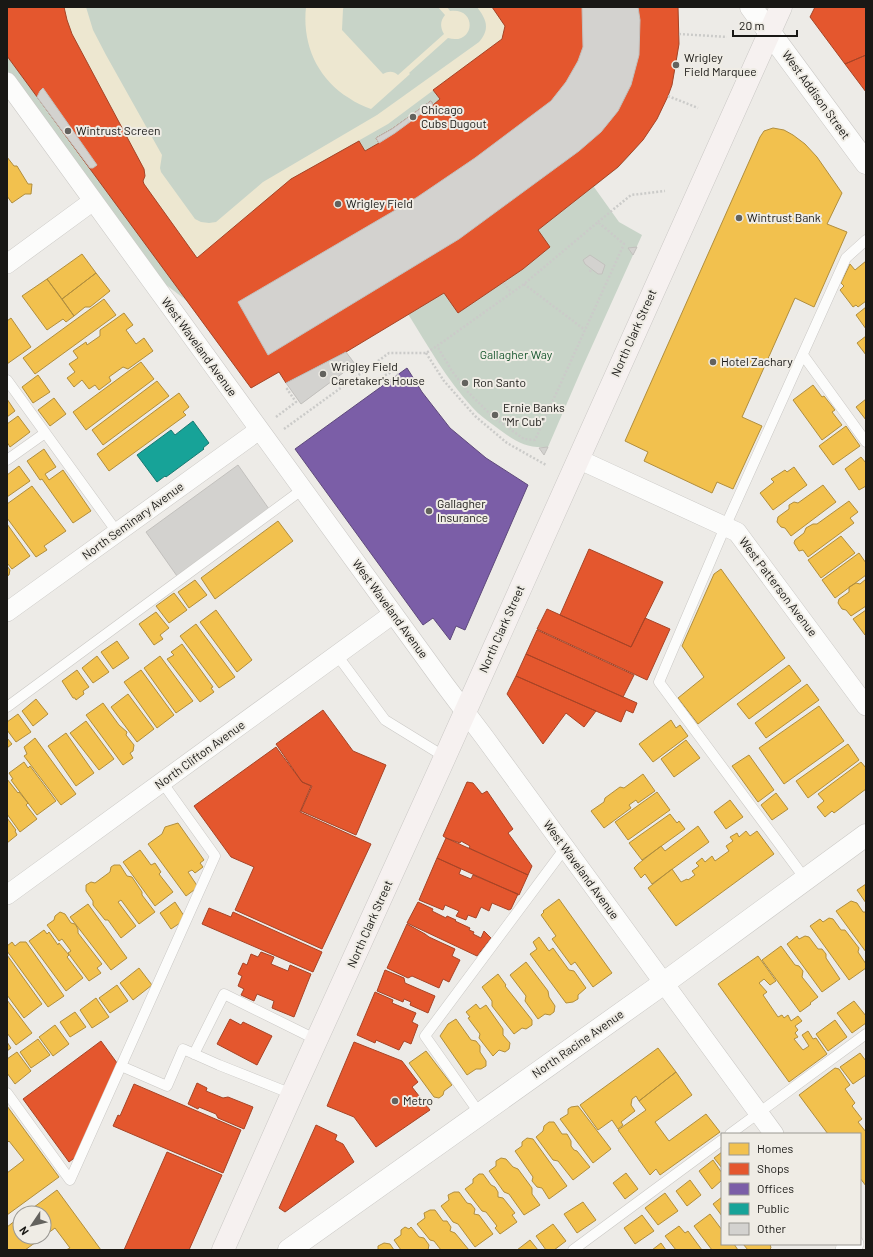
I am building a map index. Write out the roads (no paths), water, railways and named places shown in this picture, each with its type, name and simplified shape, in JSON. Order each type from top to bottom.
[{"type":"main road","name":"North Clark Street","points":[[223,1250],[781,7]]},
{"type":"street","name":"West Addison Street","points":[[751,7],[866,163]]},
{"type":"street","name":"West Waveland Avenue","points":[[7,82],[465,713],[485,738],[773,1133]]},
{"type":"street","points":[[7,264],[93,201]]},
{"type":"street","name":"North Seminary Avenue","points":[[7,612],[259,430]]},
{"type":"street","name":"West Patterson Avenue","points":[[578,459],[737,532],[866,706]]},
{"type":"street","name":"North Clifton Avenue","points":[[7,895],[393,614]]},
{"type":"street","name":"North Racine Avenue","points":[[289,1250],[664,983],[866,835]]},
{"type":"lane","points":[[806,880],[659,682],[726,527],[846,258],[866,240]]},
{"type":"lane","points":[[803,355],[866,442]]},
{"type":"lane","points":[[7,380],[117,532]]},
{"type":"lane","points":[[7,460],[45,432]]},
{"type":"lane","points":[[7,707],[303,490]]},
{"type":"lane","points":[[337,655],[385,720],[445,757]]},
{"type":"lane","points":[[7,1093],[70,1180],[215,856],[162,782]]},
{"type":"lane","points":[[480,1114],[424,1036],[565,848]]},
{"type":"lane","points":[[194,1054],[224,994],[317,1040]]},
{"type":"lane","points":[[731,1133],[866,1034]]},
{"type":"lane","points":[[121,1066],[167,1086],[184,1049],[219,1065],[292,1094]]},
{"type":"lane","points":[[573,1250],[721,1141]]},
{"type":"place","name":"Wrigley Field Marquee","points":[[676,65]]},
{"type":"place","name":"Chicago Cubs Dugout","points":[[413,117]]},
{"type":"place","name":"Wintrust Screen","points":[[68,131]]},
{"type":"place","name":"Wrigley Field","points":[[338,204]]},
{"type":"place","name":"Wintrust Bank","points":[[739,218]]},
{"type":"place","name":"Hotel Zachary","points":[[713,362]]},
{"type":"place","name":"Wrigley Field Caretaker's House","points":[[323,374]]},
{"type":"place","name":"Ron Santo","points":[[465,383]]},
{"type":"place","name":"Ernie Banks \"Mr Cub\"","points":[[495,415]]},
{"type":"place","name":"Gallagher Insurance","points":[[429,511]]},
{"type":"place","name":"Metro","points":[[395,1101]]},
{"type":"park label","name":"Gallagher Way","points":[[516,355]]}]
